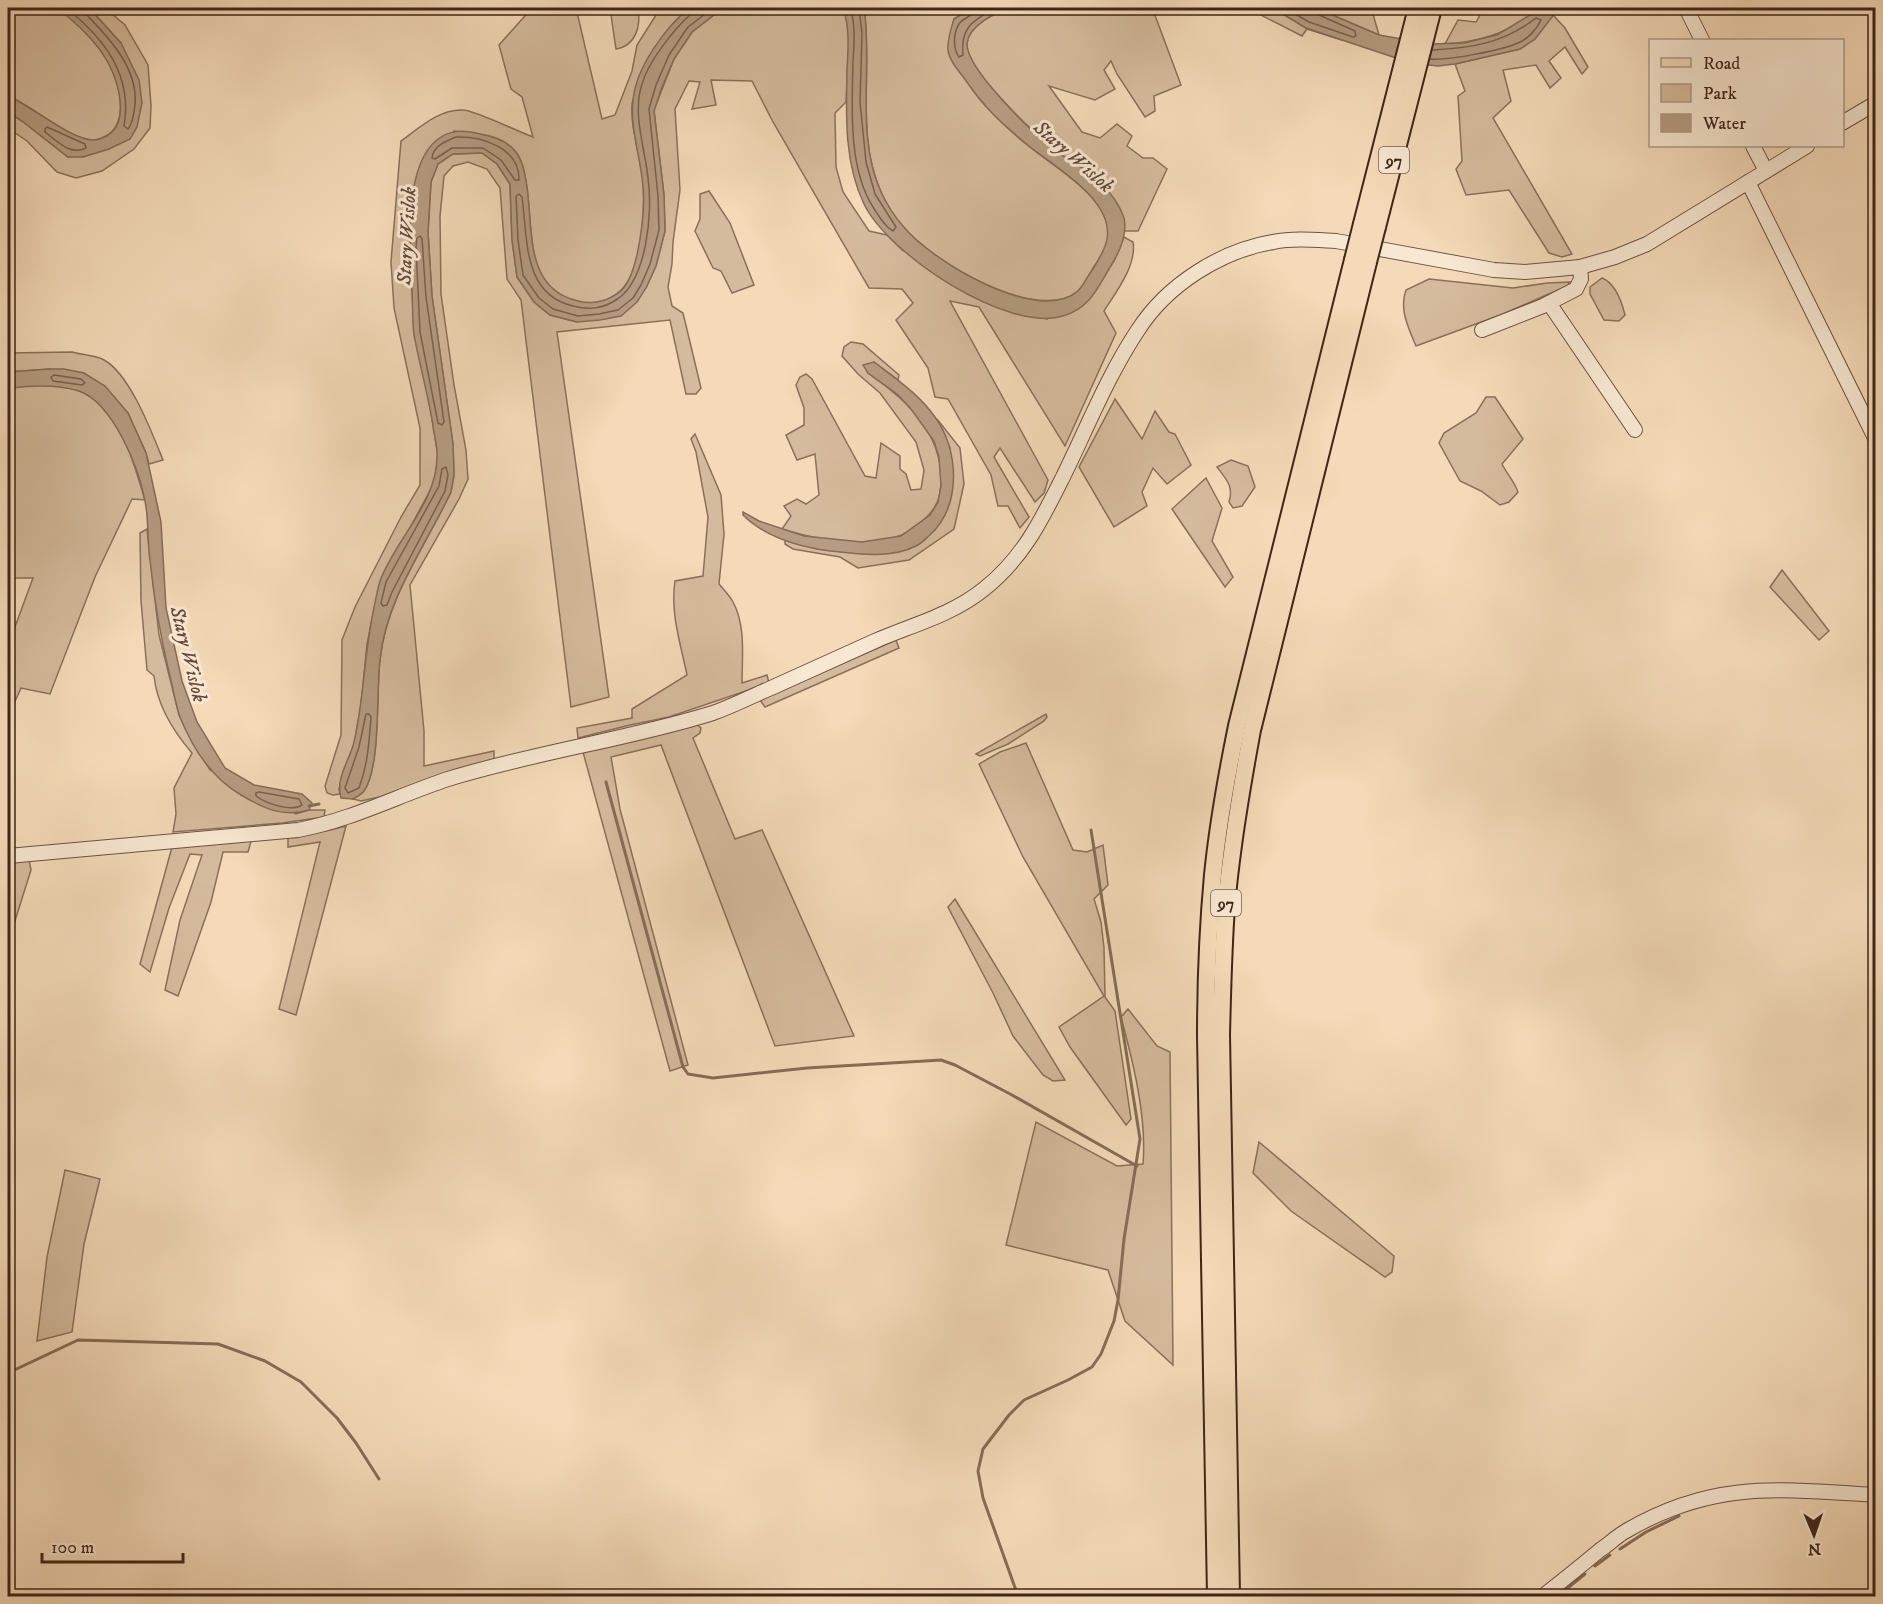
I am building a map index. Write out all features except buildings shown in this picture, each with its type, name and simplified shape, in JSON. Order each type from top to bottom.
[{"type":"main road","name":"97","points":[[1216,1596],[1206,1036],[1207,952],[1213,873],[1225,786],[1244,693],[1361,261],[1423,13]]},
{"type":"main road","name":"97","points":[[1231,1596],[1221,1035],[1223,947],[1229,873],[1254,719],[1361,261]]},
{"type":"street","points":[[1686,8],[1702,39]]},
{"type":"street","points":[[1844,122],[1875,102]]},
{"type":"street","points":[[1754,147],[1766,171]]},
{"type":"street","points":[[8,856],[298,830],[356,814],[448,779],[716,712],[896,632],[944,614],[982,591],[1014,563],[1038,527],[1119,362],[1139,328],[1182,283],[1220,259],[1245,249],[1293,239],[1336,241],[1494,270],[1525,272],[1580,267],[1615,257],[1647,244],[1805,147]]},
{"type":"street","points":[[1748,182],[1875,440]]},
{"type":"street","points":[[1482,330],[1549,303],[1576,289],[1581,279],[1580,267]]},
{"type":"street","points":[[1549,303],[1635,430]]},
{"type":"street","points":[[1543,1596],[1624,1532],[1662,1512],[1700,1498],[1730,1492],[1780,1489],[1875,1494]]},
{"type":"green space","points":[[8,8],[58,8],[79,25],[102,51],[111,65],[120,104],[118,122],[106,136],[93,140],[73,134],[8,96]]},
{"type":"green space","points":[[89,8],[105,8],[125,25],[148,65],[150,128],[134,149],[102,171],[76,178],[57,172],[27,141],[8,128],[8,112],[68,157],[130,138],[121,43]]},
{"type":"green space","points":[[532,8],[576,8],[602,119],[615,115],[632,71],[637,45],[656,15],[663,8],[690,8],[672,24],[659,41],[633,101],[633,123],[644,193],[643,222],[638,254],[628,280],[617,294],[607,299],[584,303],[566,298],[554,291],[541,276],[537,265],[527,188],[520,158],[508,145],[486,136],[454,131],[412,202],[410,247],[414,333],[428,395],[438,456],[434,483],[412,524],[375,605],[367,644],[361,705],[354,745],[343,772],[340,794],[333,795],[327,793],[325,786],[341,735],[342,640],[355,607],[420,485],[420,428],[394,308],[391,262],[401,141],[438,116],[463,110],[533,137],[522,97],[511,89],[499,45]]},
{"type":"green space","points":[[610,8],[638,8],[639,22],[636,34],[628,44],[616,49]]},
{"type":"green space","points":[[723,8],[843,8],[848,30],[849,54],[846,102],[835,113],[836,167],[843,192],[869,231],[887,235],[902,250],[1047,319],[1114,261],[1124,237],[1133,242],[1129,269],[1104,311],[1116,333],[1065,446],[979,307],[950,301],[1048,480],[1044,493],[1035,502],[1000,448],[994,457],[1029,517],[1020,528],[1008,506],[998,506],[991,475],[948,399],[935,397],[928,368],[896,320],[913,303],[902,289],[869,288],[773,122],[752,81],[711,80],[716,105],[692,109],[700,82],[689,81],[675,109],[680,190],[668,287],[672,306],[683,313],[701,388],[696,394],[686,394],[670,320],[557,332],[609,697],[571,707],[521,300],[507,279],[500,188],[487,169],[468,162],[453,166],[444,176],[440,216],[441,294],[466,450],[468,479],[410,585],[424,731],[424,766],[494,751],[494,762],[403,792],[361,801],[353,799],[364,791],[373,765],[380,660],[390,616],[408,574],[451,492],[454,475],[453,444],[432,296],[428,232],[431,182],[438,164],[453,154],[482,153],[497,164],[510,184],[512,240],[517,277],[534,302],[550,315],[577,322],[646,288],[656,266],[665,231],[664,195],[654,110],[674,59],[692,32]]},
{"type":"green space","points":[[864,8],[972,8],[954,19],[964,66],[972,89],[1012,132],[1085,190],[1103,213],[1108,226],[1109,232],[1105,248],[1078,291],[1060,299],[1037,300],[1012,294],[985,284],[959,270],[916,240],[902,226],[881,192],[873,170],[869,148]]},
{"type":"green space","points":[[1011,8],[1156,8],[1153,10],[1181,85],[1154,96],[1155,111],[1145,117],[1111,61],[1104,70],[1115,89],[1095,100],[1049,86],[1082,132],[1100,138],[1117,124],[1132,136],[1127,146],[1143,158],[1153,158],[1167,169],[1138,231],[1124,231],[1117,206],[1101,183],[1059,153],[1031,128],[988,84],[977,69],[967,44],[972,31],[984,21]]},
{"type":"green space","points":[[1247,8],[1273,8],[1306,28],[1342,40],[1307,29],[1302,36]]},
{"type":"green space","points":[[1316,8],[1368,8],[1373,14],[1379,35]]},
{"type":"green space","points":[[1484,8],[1539,8],[1518,23],[1495,34],[1471,41],[1445,44],[1458,20],[1476,22]]},
{"type":"green space","points":[[1553,15],[1565,28],[1588,67],[1582,74],[1565,47],[1549,61],[1561,78],[1550,88],[1536,65],[1503,70],[1511,101],[1493,118],[1572,254],[1562,257],[1549,253],[1509,190],[1466,195],[1456,169],[1462,161],[1458,96],[1465,91],[1455,64],[1520,49],[1535,39]]},
{"type":"green space","points":[[709,191],[730,223],[754,285],[732,293],[721,271],[713,268],[695,231],[700,219],[700,194]]},
{"type":"green space","points":[[1602,278],[1611,284],[1620,299],[1625,315],[1619,321],[1604,320],[1590,294],[1590,287]]},
{"type":"green space","points":[[1429,279],[1513,288],[1570,282],[1567,286],[1503,314],[1416,346],[1405,318],[1404,297],[1406,290]]},
{"type":"green space","points":[[851,342],[863,344],[899,375],[898,380],[874,362],[868,373],[900,398],[922,422],[938,454],[941,473],[941,489],[937,502],[925,519],[902,535],[871,542],[810,537],[782,529],[791,516],[784,506],[797,499],[806,504],[819,495],[815,454],[797,460],[786,435],[804,425],[804,408],[796,385],[800,377],[806,374],[812,379],[865,476],[876,478],[881,443],[900,456],[900,469],[906,474],[911,490],[921,489],[924,470],[916,442],[880,393],[842,356],[844,347]]},
{"type":"green space","points":[[72,352],[97,357],[114,367],[139,405],[163,460],[149,464],[128,413],[50,369],[8,372],[8,353]]},
{"type":"green space","points":[[39,384],[76,389],[94,399],[106,410],[124,438],[145,500],[132,499],[95,577],[50,694],[21,688],[8,717],[8,646],[33,578],[8,578],[8,391],[11,388]]},
{"type":"green space","points":[[1486,397],[1495,397],[1523,439],[1502,464],[1518,492],[1509,502],[1500,505],[1481,491],[1460,481],[1439,443],[1444,433],[1476,413]]},
{"type":"green space","points":[[1115,399],[1142,439],[1155,411],[1169,432],[1175,434],[1191,465],[1167,484],[1153,468],[1142,492],[1147,506],[1114,527],[1079,467]]},
{"type":"green space","points":[[937,419],[960,448],[964,484],[954,529],[909,560],[858,568],[840,557],[793,549],[785,544],[785,539],[817,549],[870,553],[898,552],[935,530],[950,448]]},
{"type":"green space","points":[[695,434],[721,495],[724,534],[719,584],[732,600],[740,621],[742,683],[767,675],[769,683],[669,717],[578,738],[577,728],[632,718],[632,709],[687,675],[677,629],[674,605],[675,581],[703,576],[708,517],[696,452],[691,439]]},
{"type":"green space","points":[[1231,460],[1248,466],[1255,487],[1242,506],[1233,508],[1229,502],[1228,483],[1217,467]]},
{"type":"green space","points":[[1206,478],[1222,508],[1212,541],[1233,577],[1225,587],[1172,509]]},
{"type":"green space","points":[[147,529],[159,635],[179,715],[191,740],[210,770],[296,814],[309,810],[325,810],[324,817],[282,823],[173,832],[176,814],[174,788],[192,753],[178,736],[167,717],[154,676],[147,670],[141,601],[140,533]]},
{"type":"green space","points":[[1782,570],[1829,631],[1819,640],[1770,587]]},
{"type":"green space","points":[[896,640],[899,648],[765,707],[760,700]]},
{"type":"green space","points":[[1046,714],[1044,721],[1008,744],[980,756],[976,754]]},
{"type":"green space","points":[[695,723],[701,728],[700,733],[693,738],[735,839],[762,830],[854,1036],[775,1046],[661,745],[611,757],[620,809],[688,1065],[670,1071],[583,752]]},
{"type":"green space","points":[[1026,743],[1073,850],[1087,852],[1103,845],[1108,885],[1094,899],[1101,922],[1104,948],[1105,997],[1115,1011],[1131,1119],[1126,1125],[1070,1047],[1059,1027],[1104,996],[1023,857],[979,764],[1000,752]]},
{"type":"green space","points":[[346,826],[296,1015],[279,1009],[320,842],[288,847],[288,835],[326,831]]},
{"type":"green space","points":[[252,838],[248,852],[223,852],[211,902],[178,996],[165,990],[180,920],[202,855],[190,854],[169,908],[150,972],[140,964],[172,847]]},
{"type":"green space","points":[[29,859],[31,870],[8,943],[8,861]]},
{"type":"green space","points":[[955,899],[1065,1080],[1053,1081],[1043,1075],[1013,1036],[948,907]]},
{"type":"green space","points":[[1128,1009],[1157,1046],[1170,1052],[1173,1365],[1125,1321],[1108,1270],[1006,1245],[1036,1122],[1117,1166],[1143,1164],[1141,1109],[1121,1017]]},
{"type":"green space","points":[[1259,1142],[1394,1256],[1392,1272],[1385,1277],[1291,1211],[1253,1173]]},
{"type":"green space","points":[[65,1170],[100,1179],[84,1244],[72,1332],[37,1341],[47,1257]]},
{"type":"water","points":[[57,8],[89,8],[121,43],[139,80],[142,103],[137,127],[130,139],[109,149],[83,157],[68,157],[8,112],[8,96],[62,128],[93,140],[106,136],[118,124],[120,100],[117,85],[106,59],[89,37]]},
{"type":"water","points":[[690,8],[723,8],[692,32],[674,59],[654,111],[664,195],[665,231],[656,266],[646,288],[637,302],[621,316],[577,322],[550,315],[534,302],[517,277],[512,240],[510,184],[497,164],[482,153],[453,154],[438,164],[431,182],[428,232],[432,296],[453,444],[454,475],[451,492],[408,573],[390,615],[380,660],[377,728],[369,780],[364,791],[353,799],[341,798],[340,783],[357,726],[370,629],[380,581],[395,551],[423,506],[435,474],[436,445],[413,324],[410,232],[418,169],[426,152],[437,140],[447,134],[458,131],[469,132],[503,141],[515,151],[522,163],[535,256],[540,271],[549,284],[561,294],[578,301],[589,303],[611,297],[621,291],[633,269],[643,217],[644,197],[632,110],[635,88],[653,49],[680,16]]},
{"type":"water","points":[[843,8],[864,8],[869,148],[873,170],[881,192],[897,218],[917,240],[960,271],[1012,295],[1038,300],[1060,300],[1082,287],[1103,252],[1107,239],[1107,225],[1101,211],[1092,198],[1067,174],[1025,143],[991,112],[954,65],[948,50],[954,19],[972,8],[1011,8],[991,16],[978,25],[969,36],[967,43],[969,54],[988,84],[1017,116],[1054,150],[1099,181],[1120,208],[1124,218],[1125,232],[1119,251],[1096,291],[1086,303],[1072,313],[1063,316],[1039,318],[1012,313],[951,285],[897,245],[877,224],[857,188],[850,155],[846,104],[848,39]]},
{"type":"water","points":[[1273,8],[1316,8],[1379,35],[1431,44],[1464,43],[1497,35],[1539,8],[1559,8],[1535,39],[1520,49],[1438,66],[1411,63],[1306,28]]},
{"type":"water","points":[[874,362],[922,401],[943,430],[949,445],[954,477],[948,509],[940,523],[916,546],[896,553],[874,554],[807,547],[772,535],[752,523],[743,515],[743,512],[759,521],[804,536],[862,542],[901,536],[930,515],[938,502],[941,486],[939,457],[934,441],[897,394],[868,373],[863,365]]},
{"type":"water","points":[[50,369],[84,373],[105,386],[128,413],[146,453],[161,522],[166,608],[182,681],[197,722],[225,768],[254,785],[302,794],[312,803],[309,810],[282,812],[265,808],[249,800],[221,780],[197,750],[180,717],[175,701],[155,602],[145,501],[137,472],[122,438],[103,409],[79,391],[62,387],[28,386],[11,388],[8,391],[8,372]]},
{"type":"waterway","points":[[606,782],[683,1067],[688,1074],[713,1078],[807,1068],[941,1060],[1012,1095],[1137,1166]]},
{"type":"waterway","name":"Stary Wislok","points":[[309,806],[319,804]]},
{"type":"waterway","points":[[1018,1596],[983,1498],[978,1471],[983,1449],[1009,1415],[1024,1400],[1092,1367],[1101,1354],[1114,1321],[1118,1300],[1124,1239],[1140,1139],[1091,830]]},
{"type":"waterway","points":[[8,1373],[78,1340],[218,1344],[265,1361],[301,1382],[337,1418],[379,1479]]},
{"type":"waterway","points":[[8,1507],[13,1511],[8,1533]]},
{"type":"waterway","points":[[1620,1549],[1646,1532],[1679,1516]]},
{"type":"waterway","points":[[1595,1566],[1610,1555]]},
{"type":"waterway","points":[[1559,1595],[1585,1574]]}]
